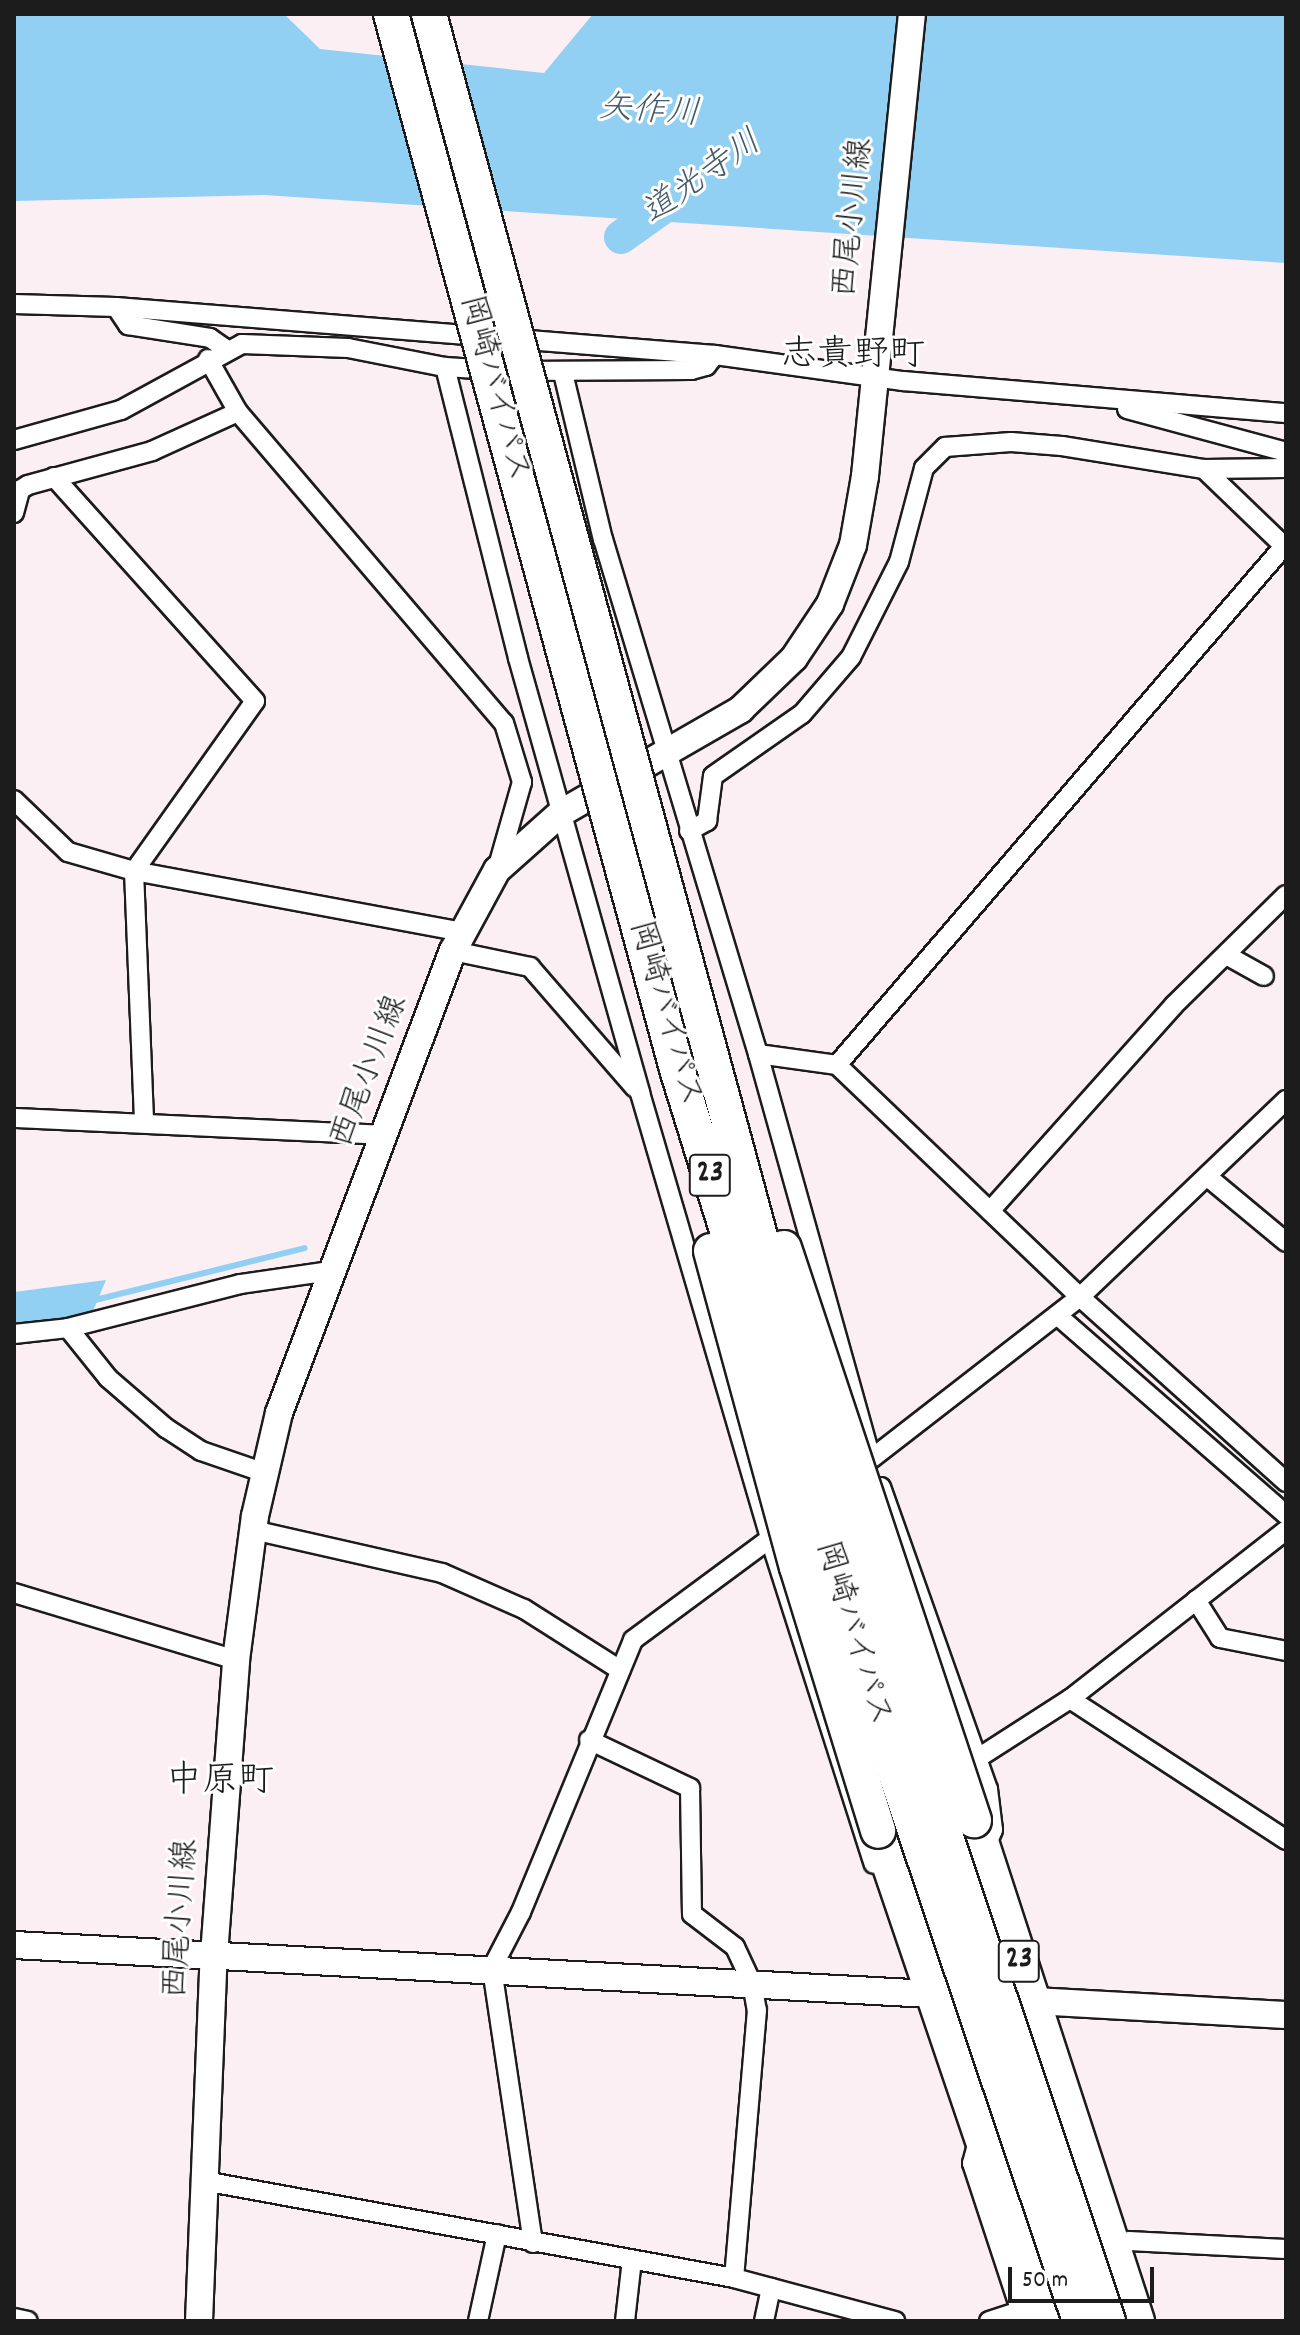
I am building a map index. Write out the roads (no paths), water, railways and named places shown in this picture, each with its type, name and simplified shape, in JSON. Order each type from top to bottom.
[{"type":"highway","name":"岡崎バイパス","points":[[391,14],[677,1069],[895,1771],[1080,2321]]},
{"type":"highway","name":"岡崎バイパス","points":[[429,14],[792,1355],[922,1766],[1108,2321]]},
{"type":"highway","name":"23","points":[[677,1069],[670,1091],[742,1370],[878,1831],[984,2145],[1029,2318]]},
{"type":"highway","name":"23","points":[[729,1130],[749,1149],[1057,2069],[1137,2321]]},
{"type":"main road","name":"西尾小川線","points":[[199,2321],[214,1955],[236,1660],[253,1530],[279,1413],[330,1271],[458,941],[497,870],[561,813],[665,756],[761,693],[794,658],[830,604],[853,545],[861,506],[912,14]]},
{"type":"main road","points":[[14,1945],[492,1968],[1286,2015]]},
{"type":"street","points":[[14,304],[116,307],[715,355],[873,370],[1084,396],[1286,413]]},
{"type":"street","points":[[116,307],[128,325],[210,338],[226,349]]},
{"type":"street","points":[[14,440],[121,410],[226,349],[242,344],[348,348],[445,367],[563,373],[691,370],[706,366],[715,355]]},
{"type":"street","points":[[208,359],[238,412],[504,723],[522,782],[497,870]]},
{"type":"street","points":[[445,367],[561,813],[770,1539],[863,1841],[889,1898],[909,1923]]},
{"type":"street","points":[[563,373],[665,756],[758,1054],[870,1459],[978,1758],[993,1830],[978,1836]]},
{"type":"street","points":[[1084,396],[1286,452]]},
{"type":"street","points":[[14,513],[20,490],[54,477],[152,451],[238,412]]},
{"type":"street","points":[[689,831],[707,821],[713,776],[802,714],[851,657],[886,594],[912,523],[924,468],[933,455],[954,445],[1011,442],[1204,469],[1286,468]]},
{"type":"street","points":[[837,1065],[1285,547],[1204,469]]},
{"type":"street","points":[[54,477],[255,701],[134,871],[144,1122]]},
{"type":"street","points":[[14,800],[68,852],[134,871],[458,941],[530,967],[640,1093]]},
{"type":"street","points":[[990,1211],[1174,1005],[1228,956],[1286,895]]},
{"type":"street","points":[[1228,956],[1264,976]]},
{"type":"street","points":[[758,1054],[837,1065],[1080,1297],[1286,1482]]},
{"type":"street","points":[[533,2243],[492,1968],[521,1912],[589,1740],[633,1640],[770,1539],[1080,1297],[1209,1178],[1286,1100]]},
{"type":"street","points":[[14,1118],[384,1135]]},
{"type":"street","points":[[1209,1178],[1286,1242]]},
{"type":"street","points":[[14,1334],[68,1328],[240,1284],[330,1271]]},
{"type":"street","points":[[1057,1315],[1286,1515]]},
{"type":"street","points":[[68,1328],[108,1378],[166,1428],[201,1451],[265,1473]]},
{"type":"street","points":[[253,1530],[442,1573],[524,1609],[620,1670]]},
{"type":"street","points":[[978,1758],[1070,1699],[1286,1530]]},
{"type":"street","points":[[14,1593],[236,1660]]},
{"type":"street","points":[[1196,1600],[1220,1638],[1286,1651]]},
{"type":"street","points":[[1070,1699],[1286,1840]]},
{"type":"street","points":[[589,1740],[690,1788],[692,1914],[735,1947],[752,1983],[757,2010],[734,2278]]},
{"type":"street","points":[[1057,2069],[1078,2093],[1154,2321]]},
{"type":"street","points":[[204,2181],[734,2278],[895,2321]]},
{"type":"street","points":[[478,2321],[497,2234]]},
{"type":"street","points":[[1128,2241],[1286,2249]]},
{"type":"street","points":[[625,2321],[632,2260]]},
{"type":"street","points":[[764,2321],[771,2288]]},
{"type":"street","points":[[14,2318],[28,2321]]},
{"type":"street","points":[[989,2321],[1029,2318]]},
{"type":"water","name":"矢作川","points":[[14,14],[284,14],[320,49],[544,73],[593,14],[1286,14],[1286,263],[264,195],[14,201]]},
{"type":"water","points":[[106,1280],[90,1318],[14,1325],[14,1292]]},
{"type":"waterway","name":"道光寺川","points":[[621,237],[683,193]]},
{"type":"waterway","points":[[91,1301],[305,1248]]},
{"type":"district","name":"志貴野町","points":[[853,358]]},
{"type":"district","name":"中原町","points":[[220,1784]]}]
